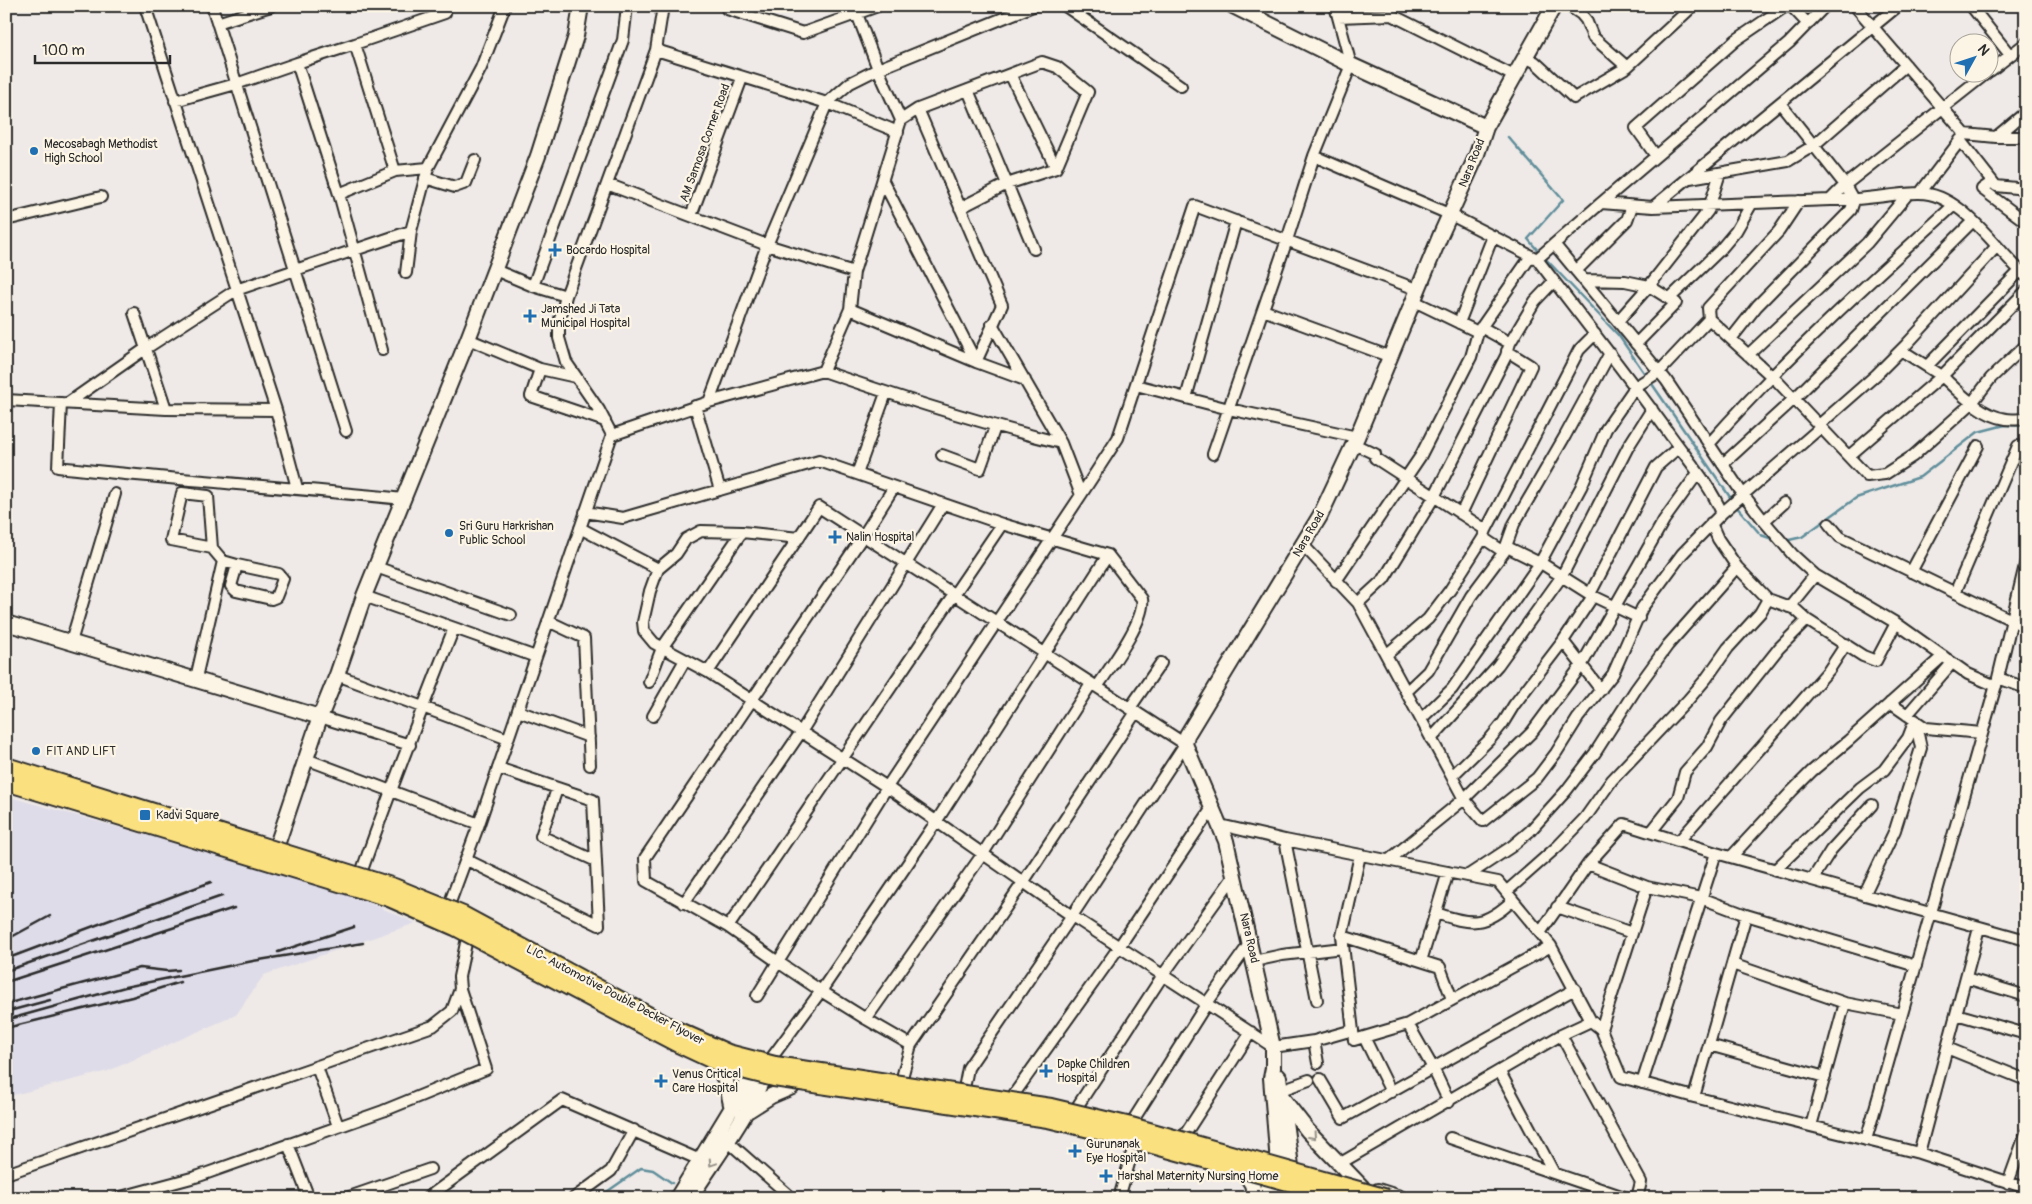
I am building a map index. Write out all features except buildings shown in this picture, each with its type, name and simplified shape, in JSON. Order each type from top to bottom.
[{"type":"main road","points":[[270,868],[320,717],[337,675],[364,596],[468,339],[538,156],[576,36],[581,6]]},
{"type":"main road","points":[[1233,6],[1351,65],[1486,127]]},
{"type":"main road","name":"Nara Road","points":[[1285,1164],[1271,1078],[1273,1047],[1250,943],[1220,825],[1185,744],[1187,735],[1320,516],[1355,441],[1417,296],[1476,157],[1486,127],[1554,6]]},
{"type":"main road","points":[[6,623],[196,678],[320,717]]},
{"type":"main road","points":[[6,761],[396,884],[465,912],[663,1018],[713,1042],[756,1057],[1012,1098],[1132,1122],[1400,1198]]},
{"type":"main road","name":"LIC- Automotive Double Decker Flyover","points":[[6,766],[394,887],[463,915],[672,1028],[748,1060],[1051,1107],[1131,1126],[1387,1198]]},
{"type":"main road","name":"LIC- Automotive Double Decker Flyover","points":[[6,782],[389,898],[455,927],[678,1044],[735,1069],[774,1078],[1048,1119],[1127,1138],[1346,1198]]},
{"type":"main road","points":[[6,787],[388,902],[467,938],[718,1068],[756,1080],[1074,1131],[1270,1184],[1281,1193],[1310,1197]]},
{"type":"main road","points":[[756,1057],[756,1080]]},
{"type":"main road","points":[[690,1198],[722,1137],[770,1060]]},
{"type":"main road","points":[[718,1068],[739,1111]]},
{"type":"main road","points":[[1273,1068],[1279,1078],[1282,1094],[1285,1164],[1281,1193]]},
{"type":"main road","points":[[739,1111],[792,1087]]},
{"type":"main road","points":[[1282,1094],[1308,1131],[1362,1187]]},
{"type":"main road","points":[[677,1198],[700,1160],[722,1137]]},
{"type":"main road","points":[[1263,1198],[1270,1184],[1285,1164]]},
{"type":"main road","points":[[1248,1178],[1252,1184],[1255,1198]]},
{"type":"street","points":[[145,6],[276,410],[297,488]]},
{"type":"street","points":[[212,6],[346,431]]},
{"type":"street","points":[[217,23],[271,6]]},
{"type":"street","points":[[175,101],[236,84],[445,13],[440,6]]},
{"type":"street","points":[[406,273],[411,231],[427,173],[481,68],[505,6]]},
{"type":"street","points":[[534,286],[623,40],[627,6]]},
{"type":"street","points":[[449,906],[467,860],[612,435],[599,410],[566,362],[559,338],[559,323],[566,296],[656,50],[663,6]]},
{"type":"street","points":[[727,6],[727,8],[803,33],[856,10],[878,6]]},
{"type":"street","points":[[709,402],[767,245],[827,103],[850,83],[878,69],[1033,6]]},
{"type":"street","points":[[1065,6],[1076,9],[1182,86]]},
{"type":"street","points":[[1213,454],[1288,240],[1314,156],[1351,65],[1335,6]]},
{"type":"street","points":[[1569,6],[1586,20],[1593,38],[1627,67]]},
{"type":"street","points":[[1525,57],[1535,62],[1574,98],[1627,67],[1693,6]]},
{"type":"street","points":[[1656,156],[1636,128],[1736,40],[1786,6]]},
{"type":"street","points":[[1791,6],[1808,24]]},
{"type":"street","points":[[1855,6],[1943,108],[1992,182],[1996,186],[2026,189]]},
{"type":"street","points":[[1653,207],[1898,6]]},
{"type":"street","points":[[1970,6],[2010,55]]},
{"type":"street","points":[[1336,581],[1407,479],[1420,457],[1471,357],[1480,329],[1536,258],[1789,43],[1808,24],[1818,9]]},
{"type":"street","points":[[856,10],[878,69],[902,120]]},
{"type":"street","points":[[1338,17],[1392,14],[1514,76]]},
{"type":"street","points":[[2000,63],[2026,43]]},
{"type":"street","points":[[355,44],[395,171]]},
{"type":"street","points":[[656,50],[827,103],[898,132]]},
{"type":"street","points":[[823,371],[850,309],[854,272],[902,120],[918,109],[1042,62],[1057,67],[1088,92],[1056,168],[1007,184],[960,208]]},
{"type":"street","points":[[297,63],[356,250],[382,350]]},
{"type":"street","points":[[1688,179],[1788,161],[1813,146],[1906,65]]},
{"type":"street","points":[[1010,74],[1056,168]]},
{"type":"street","name":"AM Samosa Corner Road","points":[[691,216],[742,78]]},
{"type":"street","points":[[1830,200],[1845,185],[1976,82]]},
{"type":"street","points":[[968,90],[1034,249]]},
{"type":"street","points":[[1731,339],[1757,306],[1851,210],[1854,201],[1845,185],[1780,103]]},
{"type":"street","points":[[918,109],[1002,305],[976,362]]},
{"type":"street","points":[[1996,137],[2026,112]]},
{"type":"street","points":[[1962,137],[2026,137]]},
{"type":"street","points":[[1920,193],[1962,137]]},
{"type":"street","points":[[1314,156],[1451,215],[1536,258],[1652,409],[1716,498],[1722,513]]},
{"type":"street","points":[[339,194],[395,171],[427,173],[456,187],[466,183],[475,160]]},
{"type":"street","points":[[1618,321],[1687,240],[1711,205],[1720,173]]},
{"type":"street","points":[[883,181],[976,362]]},
{"type":"street","points":[[1992,182],[1982,189],[2026,222]]},
{"type":"street","points":[[607,184],[767,245],[854,272]]},
{"type":"street","points":[[1601,203],[1653,207],[1830,200],[1854,201],[1920,193],[1942,197],[1972,221],[2023,273],[1927,366]]},
{"type":"street","points":[[1748,355],[1867,243],[1907,195]]},
{"type":"street","points":[[6,220],[101,197]]},
{"type":"street","points":[[1421,719],[1452,689],[1540,563],[1581,487],[1606,429],[1635,387],[1659,372],[1708,319],[1708,308],[1778,231],[1799,201]]},
{"type":"street","points":[[1669,299],[1720,250],[1736,231],[1752,203]]},
{"type":"street","points":[[757,996],[887,787],[1118,438],[1195,206],[1288,240],[1417,296],[1459,323],[1480,329],[1509,347],[1531,366],[1461,514]]},
{"type":"street","points":[[1576,271],[1627,220],[1632,206]]},
{"type":"street","points":[[1709,444],[1772,376],[1872,279],[1953,206]]},
{"type":"street","points":[[1722,464],[1794,398],[1972,221]]},
{"type":"street","points":[[1186,398],[1236,222]]},
{"type":"street","points":[[402,499],[58,467],[65,403],[145,349],[236,290],[411,231]]},
{"type":"street","points":[[1459,323],[1493,236]]},
{"type":"street","points":[[1552,246],[1584,280],[1659,372],[1764,521],[1814,575],[1896,623],[1968,674],[2026,688]]},
{"type":"street","points":[[1303,545],[1358,603],[1464,799],[1483,821],[1537,778],[1613,674],[1642,608],[1682,554],[1711,523],[1820,426],[1901,350],[1997,246]]},
{"type":"street","points":[[494,270],[566,296]]},
{"type":"street","points":[[1584,280],[1625,281],[1649,286],[1676,303],[1636,344]]},
{"type":"street","points":[[1358,603],[1384,579],[1434,497],[1509,347],[1535,301],[1554,281]]},
{"type":"street","points":[[1849,456],[1942,376],[2026,291]]},
{"type":"street","points":[[850,309],[976,362],[1025,380]]},
{"type":"street","points":[[1263,310],[1390,358]]},
{"type":"street","points":[[134,313],[166,409]]},
{"type":"street","points":[[1708,319],[1772,376],[1867,476],[1885,474],[1913,456],[1972,403],[1991,378],[2026,345]]},
{"type":"street","points":[[992,324],[1061,443],[1081,495]]},
{"type":"street","points":[[1386,656],[1428,619],[1450,590],[1484,534],[1579,350],[1594,334]]},
{"type":"street","points":[[468,339],[540,369],[576,377]]},
{"type":"street","points":[[1901,350],[1942,376],[1972,403],[1985,411],[2006,420],[2026,419]]},
{"type":"street","points":[[1504,552],[1514,524],[1610,353]]},
{"type":"street","points":[[540,369],[531,396],[605,422]]},
{"type":"street","points":[[612,435],[695,406],[823,371],[995,427],[1061,443]]},
{"type":"street","points":[[1136,385],[1355,441],[1375,454],[1375,458],[1461,514],[1504,552]]},
{"type":"street","points":[[857,474],[886,393]]},
{"type":"street","points":[[6,400],[166,409],[276,410]]},
{"type":"street","points":[[695,406],[720,490]]},
{"type":"street","points":[[1431,738],[1498,664],[1562,576],[1628,447],[1652,409]]},
{"type":"street","points":[[942,455],[980,469],[995,427]]},
{"type":"street","points":[[1911,572],[1978,446]]},
{"type":"street","points":[[1955,594],[2018,446]]},
{"type":"street","points":[[1452,776],[1490,740],[1563,641],[1591,595],[1656,467],[1679,447]]},
{"type":"street","points":[[585,512],[623,518],[819,462],[1051,540],[1108,555],[1142,599],[1143,605],[1134,629],[982,855],[866,1019]]},
{"type":"street","points":[[1389,860],[1464,799],[1532,732],[1581,666],[1664,520],[1698,473]]},
{"type":"street","points":[[894,487],[864,536],[645,858],[646,881],[728,928],[822,991],[911,1045]]},
{"type":"street","points":[[212,548],[171,540],[182,493],[208,496],[212,548],[223,562],[237,565],[279,574],[283,579],[276,597],[271,599],[233,589],[231,586],[237,565]]},
{"type":"street","points":[[70,642],[114,494]]},
{"type":"street","points":[[684,903],[801,732],[943,504]]},
{"type":"street","points":[[1764,521],[1784,504]]},
{"type":"street","points":[[708,672],[819,507],[1185,744],[1072,916],[968,1068],[960,1112]]},
{"type":"street","points":[[1711,523],[1718,538],[1737,567],[1768,599],[1795,609],[1806,620],[1864,656],[1876,661],[1896,623]]},
{"type":"street","points":[[728,928],[844,760],[1002,524]]},
{"type":"street","points":[[1829,524],[1840,537],[2011,622],[2026,627]]},
{"type":"street","points":[[580,528],[658,569]]},
{"type":"street","points":[[799,538],[702,530],[686,539],[676,554],[658,569],[643,622],[644,631],[654,644],[708,672],[887,787],[1072,916],[1273,1047],[1314,1041],[1353,1030]]},
{"type":"street","points":[[649,682],[662,648],[742,532]]},
{"type":"street","points":[[1406,692],[1428,671],[1471,596],[1507,547],[1540,563],[1591,595],[1639,618]]},
{"type":"street","points":[[770,1060],[822,991],[936,822],[1108,555]]},
{"type":"street","points":[[1866,1140],[1997,682],[2026,561]]},
{"type":"street","points":[[196,678],[223,562]]},
{"type":"street","points":[[376,567],[511,615]]},
{"type":"street","points":[[1467,876],[1511,847],[1530,831],[1560,798],[1595,753],[1636,689],[1668,645],[1737,567]]},
{"type":"street","points":[[1789,607],[1814,575]]},
{"type":"street","points":[[364,596],[536,656]]},
{"type":"street","points":[[1506,892],[1558,846],[1585,818],[1612,780],[1706,679],[1728,648],[1760,614],[1768,599]]},
{"type":"street","points":[[1651,832],[1678,798],[1685,772],[1707,747],[1721,721],[1779,648],[1806,620]]},
{"type":"street","points":[[548,621],[584,638],[590,765]]},
{"type":"street","points":[[361,873],[454,628]]},
{"type":"street","points":[[1563,641],[1601,690]]},
{"type":"street","points":[[1679,841],[1829,670],[1846,644]]},
{"type":"street","points":[[1731,857],[1792,791],[1943,656]]},
{"type":"street","points":[[653,716],[684,660]]},
{"type":"street","points":[[902,1080],[911,1045],[1024,881],[1161,663]]},
{"type":"street","points":[[1775,870],[1860,788],[1884,770],[1908,738],[1911,718],[1952,663]]},
{"type":"street","points":[[337,675],[508,739]]},
{"type":"street","points":[[1890,703],[1926,728],[1982,733]]},
{"type":"street","points":[[518,711],[589,736]]},
{"type":"street","points":[[320,717],[410,745]]},
{"type":"street","points":[[1864,895],[1895,830],[1921,748],[1911,718]]},
{"type":"street","points":[[306,759],[479,824]]},
{"type":"street","points":[[467,860],[599,925],[593,800],[498,768]]},
{"type":"street","points":[[557,789],[541,836],[596,861]]},
{"type":"street","points":[[1812,880],[1831,850],[1872,805]]},
{"type":"street","points":[[1012,1098],[1119,947],[1212,808]]},
{"type":"street","points":[[1540,933],[1588,864],[1624,824],[1716,853],[2026,940]]},
{"type":"street","points":[[1220,825],[1285,840],[1498,882],[1551,946],[1591,1021],[1602,1029],[1621,1077],[1919,1153],[2026,1188]]},
{"type":"street","points":[[1285,840],[1317,1000]]},
{"type":"street","points":[[1642,1083],[1716,853]]},
{"type":"street","points":[[1360,855],[1342,936],[1354,1040],[1408,1024],[1551,946]]},
{"type":"street","points":[[1588,864],[1648,887],[1700,898],[1916,966]]},
{"type":"street","points":[[1421,961],[1448,872]]},
{"type":"street","points":[[1076,1110],[1163,975],[1234,876]]},
{"type":"street","points":[[1602,1029],[1648,887]]},
{"type":"street","points":[[1436,913],[1472,923],[1490,918],[1501,912],[1513,900]]},
{"type":"street","points":[[1557,907],[1632,933]]},
{"type":"street","points":[[1694,1097],[1746,914]]},
{"type":"street","points":[[1919,1153],[1978,928]]},
{"type":"street","points":[[1342,936],[1440,967],[1452,999]]},
{"type":"street","points":[[117,1198],[147,1194],[199,1176],[383,1111],[486,1069],[460,989],[459,977],[467,938]]},
{"type":"street","points":[[1132,1122],[1207,1004],[1250,943]]},
{"type":"street","points":[[1254,961],[1282,955],[1343,948]]},
{"type":"street","points":[[1732,964],[1845,1003],[1902,1014]]},
{"type":"street","points":[[1966,978],[2026,996]]},
{"type":"street","points":[[6,1174],[433,1026],[452,1011],[460,989]]},
{"type":"street","points":[[1320,1079],[1343,1118],[1575,989]]},
{"type":"street","points":[[1811,1126],[1845,1003]]},
{"type":"street","points":[[1956,1014],[2026,1034]]},
{"type":"street","points":[[1339,1164],[1562,1035],[1591,1021]]},
{"type":"street","points":[[1408,1024],[1433,1068],[1449,1102]]},
{"type":"street","points":[[1184,1136],[1251,1032]]},
{"type":"street","points":[[1562,1035],[1641,1182],[1637,1198]]},
{"type":"street","points":[[1364,1037],[1391,1092]]},
{"type":"street","points":[[1314,1041],[1318,1063]]},
{"type":"street","points":[[1709,1045],[1825,1077]]},
{"type":"street","points":[[1947,1048],[2026,1080]]},
{"type":"street","points":[[317,1067],[338,1126]]},
{"type":"street","points":[[1500,1072],[1554,1173]]},
{"type":"street","points":[[1282,1094],[1309,1080]]},
{"type":"street","points":[[427,1198],[562,1100],[700,1160]]},
{"type":"street","points":[[574,1198],[611,1171],[634,1130]]},
{"type":"street","points":[[2008,1182],[2026,1133]]},
{"type":"street","points":[[722,1137],[792,1198]]},
{"type":"street","points":[[1450,1138],[1627,1198]]},
{"type":"street","points":[[288,1144],[309,1198]]},
{"type":"street","points":[[1119,1198],[1134,1146]]},
{"type":"street","points":[[346,1198],[430,1169]]},
{"type":"shaded area","points":[[6,796],[330,886],[416,923],[264,975],[236,1015],[108,1071],[6,1097]]},
{"type":"waterway","points":[[1508,137],[1563,200],[1528,239],[1539,252]]},
{"type":"waterway","points":[[1543,256],[1619,336],[1647,377]]},
{"type":"waterway","points":[[1650,381],[1732,500]]},
{"type":"waterway","points":[[1785,541],[1802,537],[1856,498],[1920,477],[1978,432],[2005,425],[2026,426]]},
{"type":"waterway","points":[[1735,505],[1761,535],[1775,540]]},
{"type":"waterway","points":[[598,1198],[641,1168],[653,1170],[672,1183]]},
{"type":"railway","points":[[6,770],[398,892],[463,919],[650,1020],[706,1048],[754,1064],[799,1073],[1003,1101],[1058,1111],[1117,1125],[1378,1198]]},
{"type":"railway","points":[[6,959],[211,882]]},
{"type":"railway","points":[[6,971],[222,896]]},
{"type":"railway","points":[[6,982],[234,908]]},
{"type":"railway","points":[[6,940],[50,916]]},
{"type":"railway","points":[[278,952],[354,927]]},
{"type":"railway","points":[[6,1020],[125,987],[253,961],[363,943]]},
{"type":"railway","points":[[6,1004],[140,968],[167,971],[179,970]]},
{"type":"railway","points":[[6,1028],[132,997],[180,982]]},
{"type":"railway","points":[[9,1011],[50,1000]]},
{"type":"place","name":"Mecosabagh Methodist High School","points":[[34,151]]},
{"type":"place","name":"Bocardo Hospital","points":[[555,250]]},
{"type":"place","name":"Jamshed Ji Tata Municipal Hospital","points":[[530,316]]},
{"type":"place","name":"Sri Guru Harkrishan Public School","points":[[449,533]]},
{"type":"place","name":"Nalin Hospital","points":[[835,537]]},
{"type":"place","name":"FIT AND LIFT","points":[[36,751]]},
{"type":"place","name":"Kadvi Square","points":[[145,815]]},
{"type":"place","name":"Dapke Children Hospital","points":[[1046,1071]]},
{"type":"place","name":"Venus Critical Care Hospital","points":[[661,1081]]},
{"type":"place","name":"Gurunanak Eye Hospital","points":[[1075,1151]]},
{"type":"place","name":"Harshal Maternity Nursing Home","points":[[1106,1176]]}]
